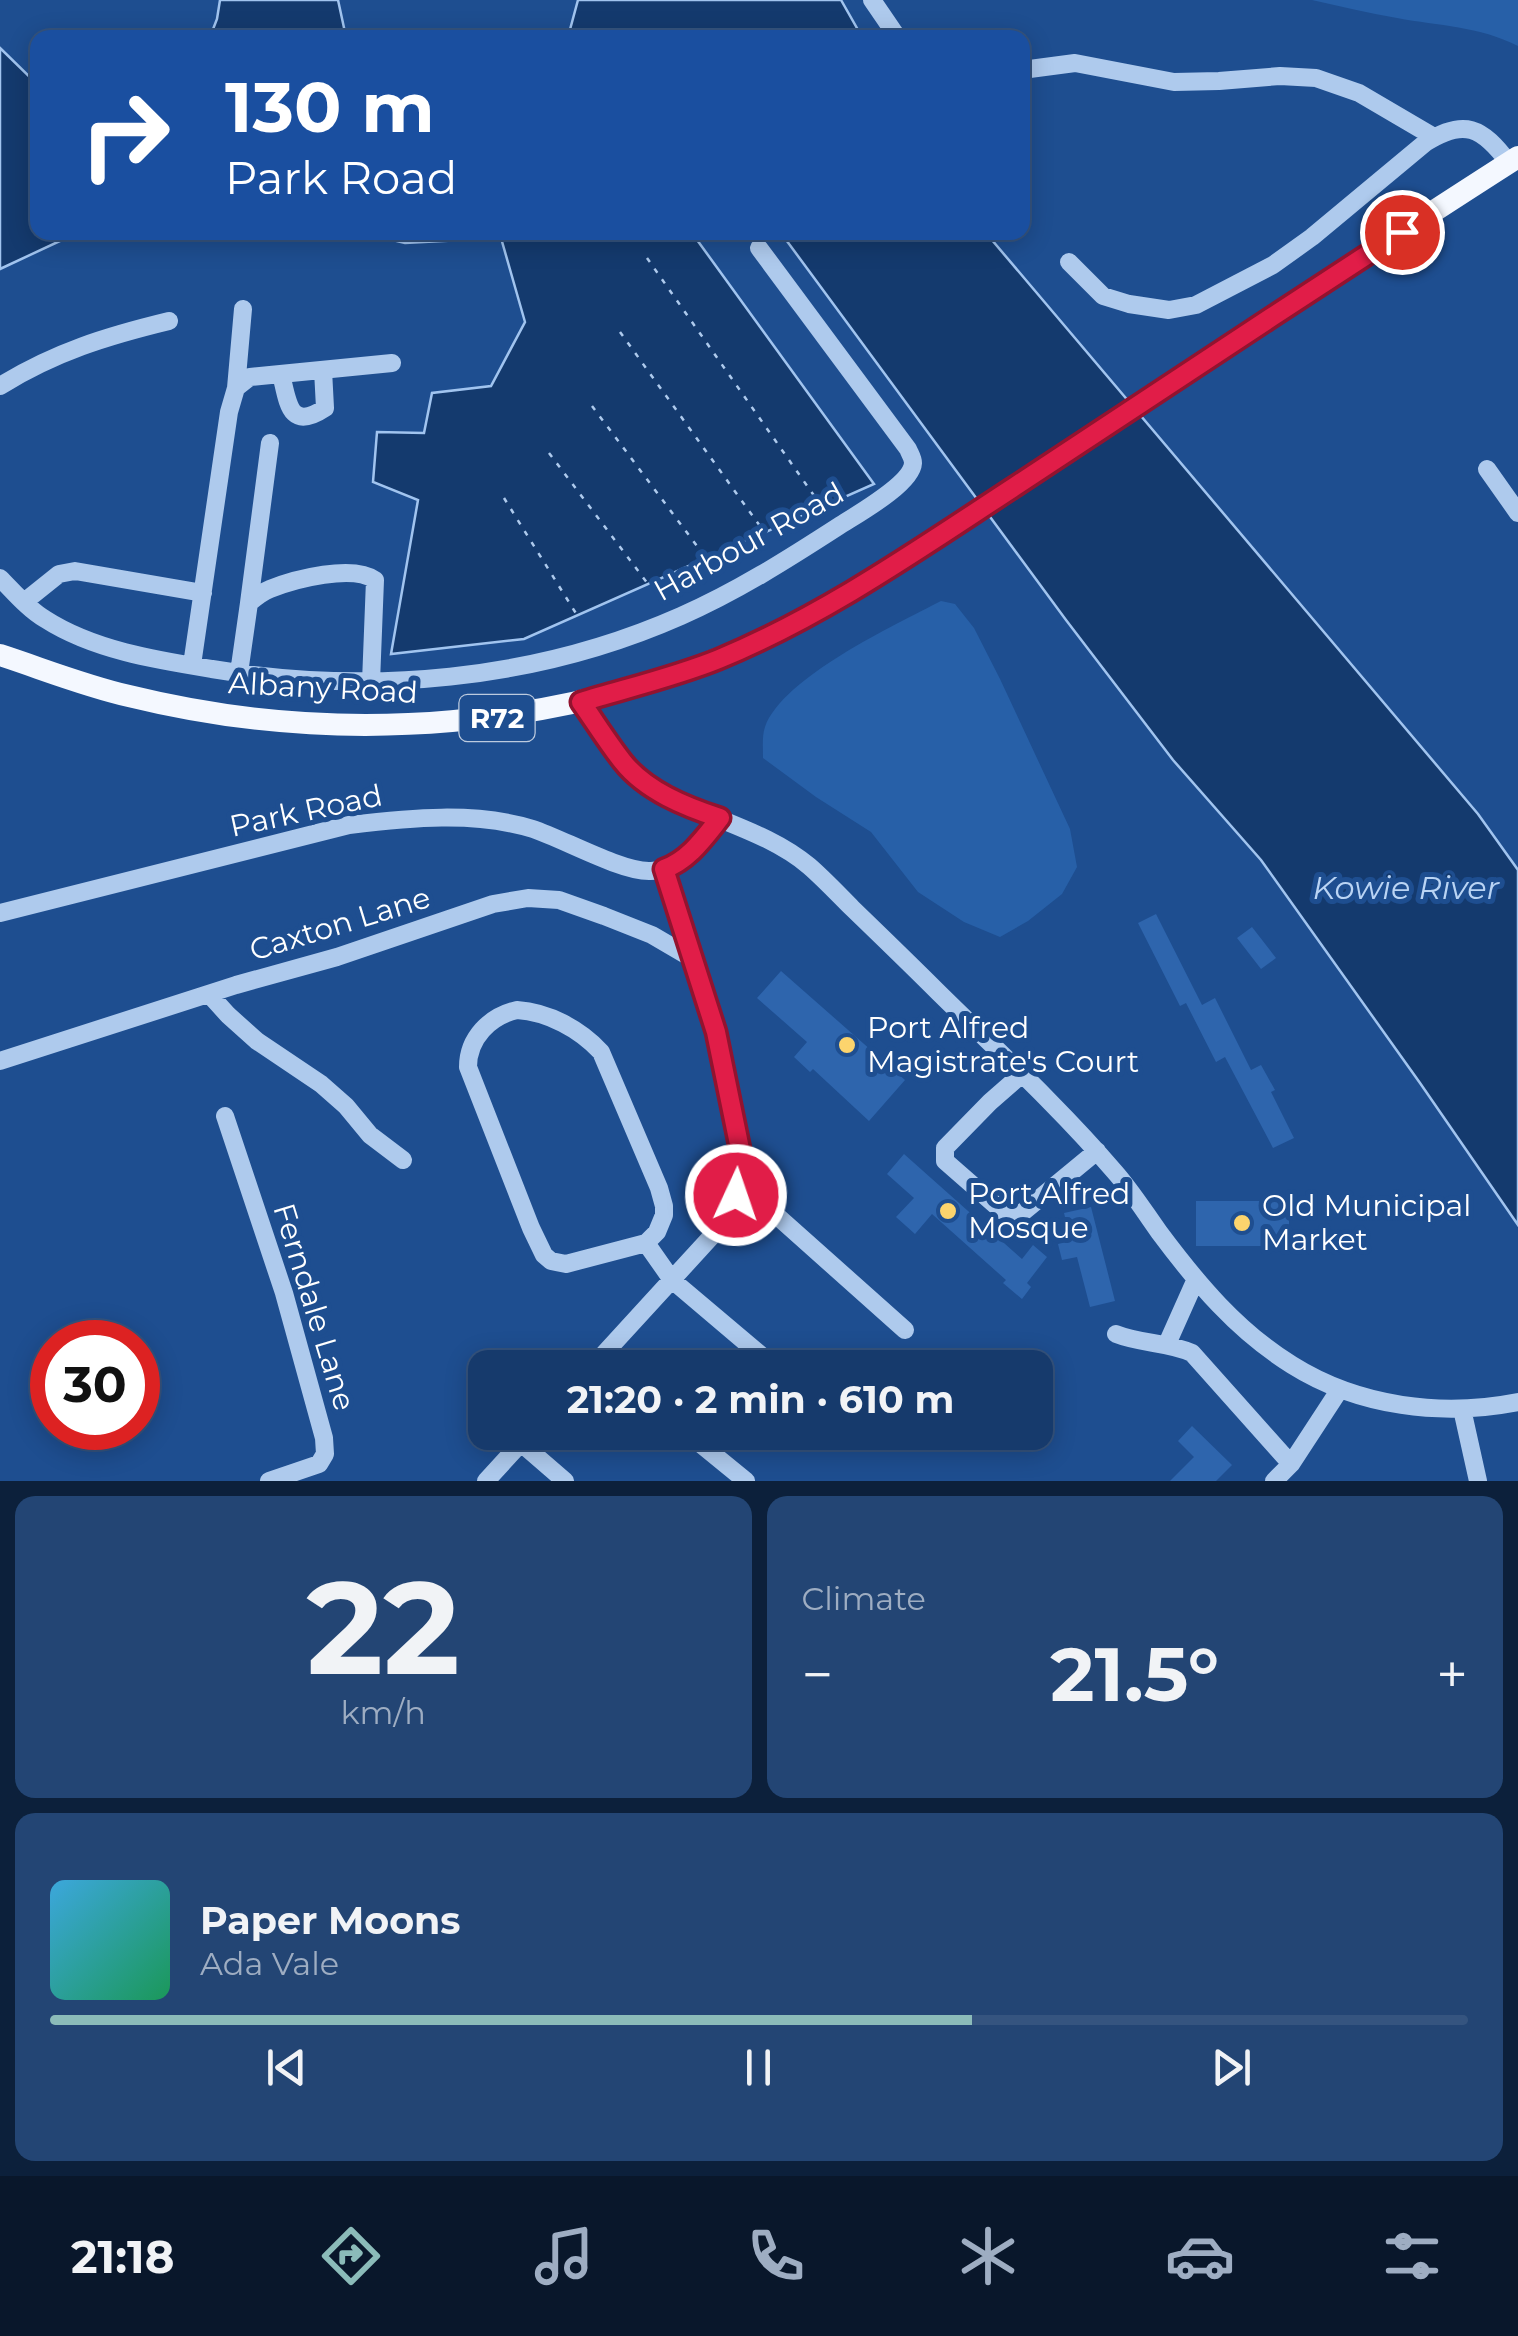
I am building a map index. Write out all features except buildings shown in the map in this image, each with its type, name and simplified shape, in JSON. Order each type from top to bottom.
[{"type":"main road","name":"Albany Road","points":[[0,656],[126,696],[206,712],[264,720],[379,724],[504,717],[581,702],[700,666],[767,638],[959,524],[1514,160]]},
{"type":"street","points":[[872,0],[893,30]]},
{"type":"street","points":[[1030,69],[1075,64],[1174,82],[1280,76],[1316,78],[1360,92],[1434,137]]},
{"type":"street","points":[[1068,262],[1103,296],[1170,310],[1196,305],[1273,265],[1445,130],[1472,130],[1514,160]]},
{"type":"street","name":"Harbour Road","points":[[0,578],[46,620],[94,642],[239,673],[281,679],[370,682],[504,668],[597,648],[712,602],[797,554],[872,504],[909,475],[912,464],[908,449],[758,248]]},
{"type":"street","points":[[192,666],[236,388],[242,309]]},
{"type":"street","points":[[0,386],[76,346],[169,320]]},
{"type":"street","points":[[236,388],[250,377],[392,363]]},
{"type":"street","points":[[281,374],[290,408],[300,417],[326,408],[323,370]]},
{"type":"street","points":[[239,673],[270,443]]},
{"type":"street","points":[[1487,469],[1518,512]]},
{"type":"street","points":[[24,602],[59,574],[75,572],[203,592]]},
{"type":"street","points":[[249,603],[267,589],[320,576],[368,575],[375,580],[370,682]]},
{"type":"street","points":[[581,702],[625,765],[640,778],[683,805],[720,818],[807,864],[1097,1151],[1196,1279],[1237,1324],[1272,1352],[1340,1388],[1401,1405],[1462,1409],[1518,1402]]},
{"type":"street","points":[[611,1350],[730,1214],[739,1182],[740,1149],[716,1032],[664,869],[688,856],[720,818]]},
{"type":"street","name":"Park Road","points":[[0,914],[332,830],[398,820],[501,820],[638,870],[664,869]]},
{"type":"street","name":"Caxton Lane","points":[[0,1061],[337,957],[493,904],[528,898],[559,900],[604,916],[652,935],[692,960]]},
{"type":"street","points":[[210,994],[228,1016],[257,1041],[321,1084],[370,1135],[402,1160]]},
{"type":"street","points":[[517,1010],[541,1013],[587,1039],[601,1052],[664,1206],[657,1232],[646,1244],[566,1264],[544,1255],[468,1067],[474,1043],[494,1018],[517,1010]]},
{"type":"street","points":[[1022,1074],[944,1148],[945,1161],[1001,1210],[1014,1216],[1097,1151]]},
{"type":"street","name":"Ferndale Lane","points":[[225,1116],[284,1293],[324,1438],[324,1454],[319,1464],[269,1481]]},
{"type":"street","points":[[739,1182],[904,1330]]},
{"type":"street","points":[[646,1244],[672,1280],[755,1350]]},
{"type":"street","points":[[1168,1344],[1196,1279]]},
{"type":"street","points":[[1116,1334],[1192,1353],[1291,1464]]},
{"type":"street","points":[[1274,1481],[1291,1464],[1340,1388]]},
{"type":"street","points":[[1462,1409],[1478,1481]]},
{"type":"street","points":[[486,1481],[515,1450]]},
{"type":"street","points":[[537,1450],[565,1481]]},
{"type":"street","points":[[708,1450],[746,1481]]},
{"type":"path","points":[[647,258],[822,507]]},
{"type":"path","points":[[620,332],[765,533]]},
{"type":"path","points":[[592,406],[706,558]]},
{"type":"path","points":[[549,453],[648,584]]},
{"type":"path","points":[[504,498],[577,616]]},
{"type":"shaded area","points":[[1312,0],[1518,0],[1518,46],[1474,30]]},
{"type":"shaded area","points":[[941,601],[955,604],[974,628],[1070,829],[1077,867],[1062,894],[1000,937],[964,922],[918,892],[871,832],[763,758],[765,727],[776,708],[794,690],[842,654]]},
{"type":"water","points":[[220,0],[338,0],[344,30],[213,30]]},
{"type":"water","points":[[578,0],[841,0],[858,30],[570,30]]},
{"type":"water","points":[[0,48],[30,77],[30,240],[62,240],[0,269]]},
{"type":"water","points":[[392,240],[463,240],[405,243]]},
{"type":"water","points":[[502,240],[697,240],[874,484],[524,639],[391,654],[418,500],[373,482],[377,432],[424,433],[432,393],[491,386],[525,322]]},
{"type":"water","name":"Kowie River","points":[[786,240],[992,240],[1478,814],[1518,870],[1518,1225],[1261,860],[1173,760]]},
{"type":"place","name":"Port Alfred Magistrate's Court","points":[[847,1045]]},
{"type":"place","name":"Port Alfred Mosque","points":[[948,1211]]},
{"type":"place","name":"Old Municipal Market","points":[[1242,1223]]},
{"type":"route","points":[[736,1195],[740,1149],[716,1032],[664,869],[688,856],[720,818],[683,805],[640,778],[625,765],[581,702],[719,659],[806,618],[959,524],[1402,232]]}]
